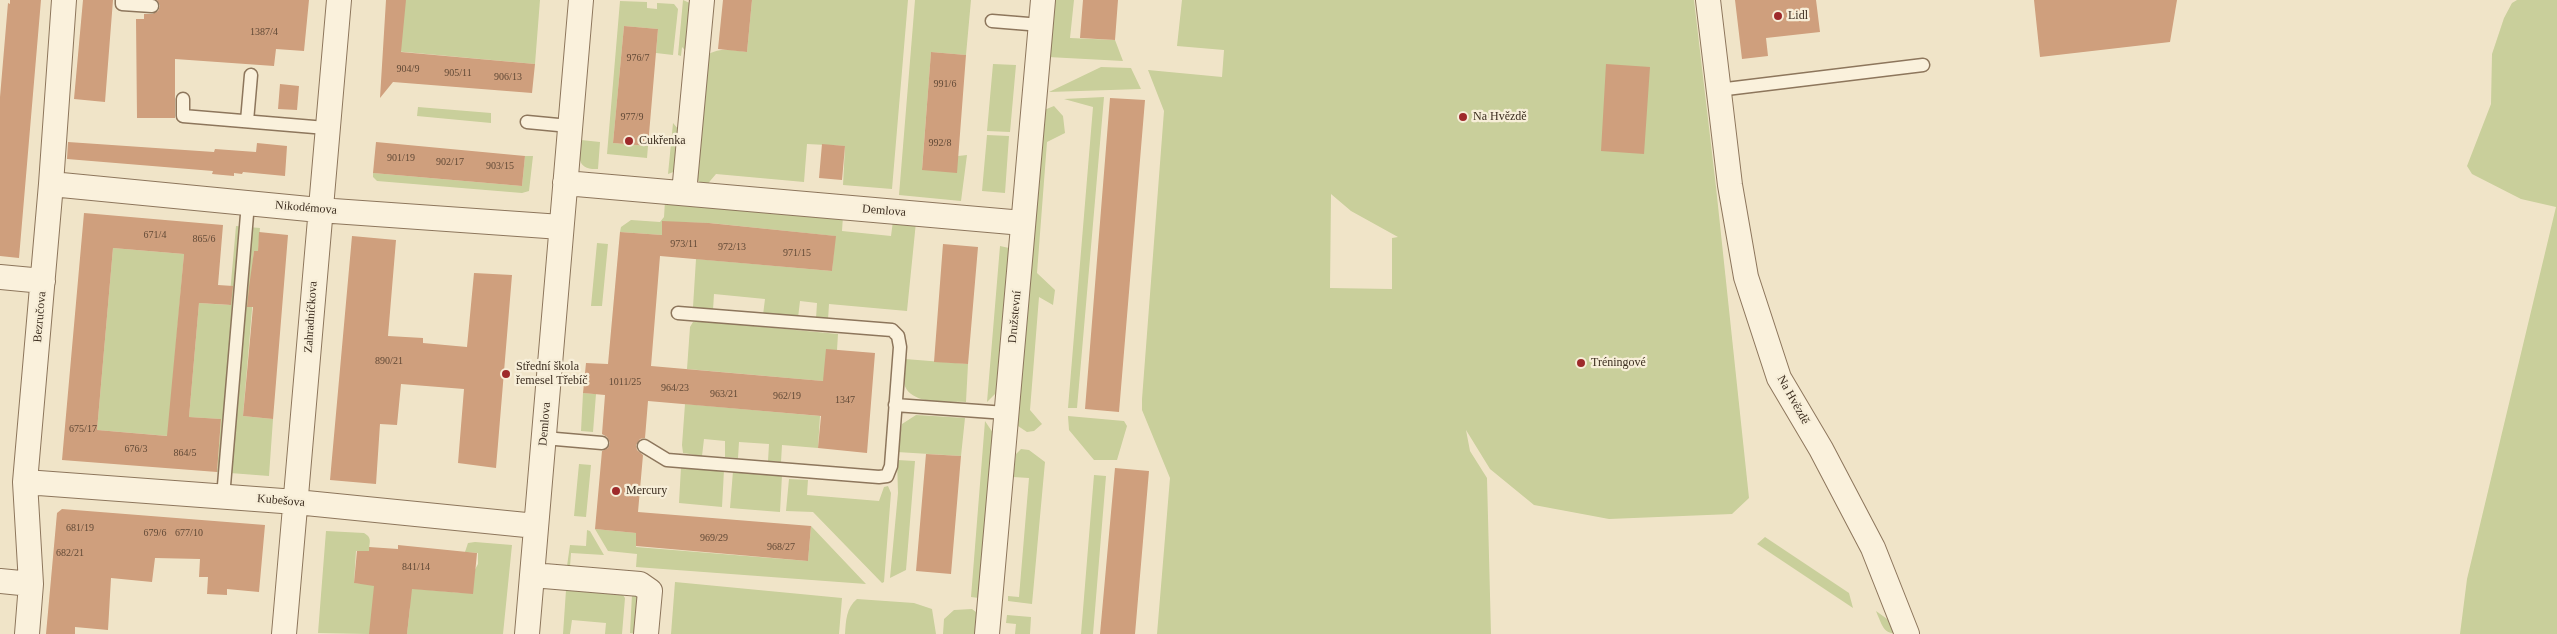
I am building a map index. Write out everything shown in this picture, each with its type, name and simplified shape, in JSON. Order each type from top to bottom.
[{"type":"street","name":"Bezručova","points":[[27,634],[31,584],[25,482],[51,184],[64,0]]},
{"type":"street","name":"Zahradníčkova","points":[[284,634],[338,0]]},
{"type":"street","name":"Demlova","points":[[527,634],[581,0]]},
{"type":"street","points":[[684,193],[702,0]]},
{"type":"street","name":"Družstevní","points":[[987,634],[1043,0]]},
{"type":"street","name":"Na Hvězdě","points":[[1708,0],[1730,185],[1746,277],[1779,378],[1821,449],[1873,548],[1907,634]]},
{"type":"street","name":"Demlova","points":[[565,183],[1023,223]]},
{"type":"street","name":"Nikodémova","points":[[51,184],[319,210],[561,227]]},
{"type":"street","points":[[0,276],[43,281]]},
{"type":"street","name":"Kubešova","points":[[25,482],[296,502],[536,526]]},
{"type":"street","points":[[532,576],[640,584],[650,591],[646,634]]},
{"type":"street","points":[[0,581],[31,584]]},
{"type":"lane","points":[[122,0],[122,4],[152,6]]},
{"type":"lane","points":[[992,21],[1041,25]]},
{"type":"lane","points":[[1718,90],[1923,65]]},
{"type":"lane","points":[[247,121],[251,75]]},
{"type":"lane","points":[[182,99],[183,116],[326,128]]},
{"type":"lane","points":[[527,122],[569,126]]},
{"type":"lane","points":[[223,497],[248,203]]},
{"type":"lane","points":[[644,446],[667,460],[879,477],[887,476],[891,466],[900,346],[898,336],[892,330],[678,312]]},
{"type":"lane","points":[[895,405],[1006,413]]},
{"type":"lane","points":[[544,438],[602,442]]},
{"type":"green space","points":[[406,0],[540,0],[535,64],[383,50]]},
{"type":"green space","points":[[683,0],[692,4],[691,56],[682,47],[681,56],[678,55]]},
{"type":"green space","points":[[752,0],[908,0],[892,189],[843,185],[845,146],[807,144],[804,182],[716,174],[705,187],[694,177],[703,59],[718,51],[747,52]]},
{"type":"green space","points":[[915,0],[971,0],[966,55],[931,52],[922,169],[958,156],[967,155],[961,201],[899,195]]},
{"type":"green space","points":[[1051,0],[1074,0],[1070,38],[1115,40],[1123,61],[1048,57]]},
{"type":"green space","name":"Na Hvězdě","points":[[1182,0],[1694,0],[1749,498],[1732,514],[1609,519],[1534,505],[1490,469],[1466,430],[1470,451],[1487,478],[1491,634],[1157,634],[1170,478],[1142,410],[1164,111],[1148,70],[1222,77],[1224,50],[1177,46]],"holes":[[[1331,194],[1351,211],[1398,237],[1392,238],[1392,289],[1330,288]]]},
{"type":"green space","points":[[2517,0],[2557,0],[2557,634],[2460,634],[2467,579],[2556,207],[2521,199],[2472,174],[2467,166],[2491,104],[2492,54],[2504,18],[2512,3]]},
{"type":"green space","points":[[620,1],[647,2],[647,8],[657,9],[657,3],[674,4],[678,9],[673,55],[656,53],[658,29],[624,26],[613,143],[648,146],[647,158],[607,154]]},
{"type":"green space","points":[[993,64],[1016,65],[1010,132],[987,131]]},
{"type":"green space","points":[[1101,67],[1131,68],[1141,89],[1049,92]]},
{"type":"green space","points":[[1104,97],[1077,408],[1068,408],[1093,107],[1064,99]]},
{"type":"green space","points":[[1054,106],[1063,116],[1065,133],[1047,142],[1037,273],[1055,290],[1053,305],[1039,297],[1030,410],[1042,424],[1034,431],[1027,432],[1018,426],[1016,418],[1044,110]]},
{"type":"green space","points":[[418,107],[491,113],[491,123],[417,116]]},
{"type":"green space","points":[[673,123],[684,136],[676,171],[668,174]]},
{"type":"green space","points":[[987,135],[1009,136],[1005,193],[982,191]]},
{"type":"green space","points":[[581,140],[600,142],[598,169],[591,169],[582,165],[580,161]]},
{"type":"green space","points":[[525,156],[533,156],[529,191],[522,193],[377,181],[373,177],[373,173],[522,186]]},
{"type":"green space","points":[[665,201],[843,216],[842,231],[891,236],[893,221],[916,222],[907,311],[829,304],[828,320],[816,319],[817,303],[800,301],[798,318],[763,315],[765,299],[714,294],[713,310],[693,307],[696,259],[832,271],[835,236],[710,223],[662,222],[662,235],[620,232],[621,227],[631,220],[660,222],[664,217]]},
{"type":"green space","points":[[236,226],[260,228],[258,251],[254,251],[252,270],[254,286],[243,416],[273,419],[269,476],[217,472],[221,419],[189,417],[199,303],[229,305]]},
{"type":"green space","points":[[597,243],[608,244],[602,306],[591,306]]},
{"type":"green space","points":[[1000,246],[1009,248],[997,392],[987,402]]},
{"type":"green space","points":[[113,248],[184,254],[168,436],[97,430]]},
{"type":"green space","points":[[700,321],[838,334],[837,350],[823,381],[687,369],[690,327],[693,322]]},
{"type":"green space","points":[[905,359],[968,364],[966,402],[930,401],[913,396],[907,390],[904,383]]},
{"type":"green space","points":[[583,393],[596,394],[593,432],[581,431]]},
{"type":"green space","points":[[685,404],[820,416],[818,448],[782,445],[781,462],[768,461],[769,444],[739,442],[738,458],[725,457],[725,441],[704,439],[702,456],[683,453]]},
{"type":"green space","points":[[916,415],[965,418],[961,456],[897,452],[902,424]]},
{"type":"green space","points":[[1068,416],[1124,421],[1127,426],[1117,460],[1094,460],[1069,430]]},
{"type":"green space","points":[[985,421],[993,433],[979,598],[971,597]]},
{"type":"green space","points":[[1021,449],[1029,450],[1045,462],[1032,604],[1008,601],[1008,596],[1019,597],[1029,478],[1013,477],[1016,454]]},
{"type":"green space","points":[[897,460],[915,461],[906,570],[890,578],[898,493]]},
{"type":"green space","points":[[579,464],[591,465],[586,517],[574,516]]},
{"type":"green space","points":[[681,467],[724,470],[722,507],[679,503]]},
{"type":"green space","points":[[733,471],[782,475],[780,512],[730,508]]},
{"type":"green space","points":[[1094,475],[1106,476],[1093,634],[1081,634]]},
{"type":"green space","points":[[789,479],[808,480],[807,495],[879,501],[884,487],[888,486],[891,493],[884,582],[882,583],[813,512],[786,511]]},
{"type":"green space","points":[[811,526],[866,584],[636,567],[637,554],[608,551],[595,529],[636,533],[636,547],[808,561]]},
{"type":"green space","points":[[587,530],[590,531],[604,555],[571,553],[570,567],[567,566],[570,545],[586,546]]},
{"type":"green space","points":[[326,531],[364,533],[369,537],[369,551],[356,551],[354,583],[462,593],[478,564],[478,553],[465,552],[468,543],[512,545],[503,634],[407,634],[410,607],[369,634],[318,633]]},
{"type":"green space","points":[[1765,537],[1849,593],[1853,608],[1757,544]]},
{"type":"green space","points":[[675,582],[842,598],[839,634],[671,634]]},
{"type":"green space","points":[[566,590],[623,595],[625,598],[622,634],[605,634],[606,623],[572,620],[570,634],[563,634]]},
{"type":"green space","points":[[632,594],[638,597],[641,634],[630,633]]},
{"type":"green space","points":[[857,599],[914,603],[932,609],[936,634],[845,634],[849,611]]},
{"type":"green space","points":[[972,609],[980,615],[978,634],[943,634],[944,619],[954,610]]},
{"type":"green space","points":[[1876,611],[1908,634],[1894,634],[1886,631]]},
{"type":"green space","points":[[1007,615],[1031,617],[1030,634],[1015,634],[1016,624],[1006,623]]},
{"type":"building","points":[[10,0],[41,0],[19,258],[0,256],[0,97],[8,3],[10,4]]},
{"type":"building","points":[[83,0],[113,0],[105,102],[74,99]]},
{"type":"building","points":[[157,0],[309,0],[304,51],[276,49],[274,66],[175,59],[175,118],[137,118],[136,19],[144,19],[144,14],[152,14],[158,11],[160,6]]},
{"type":"building","points":[[386,0],[406,0],[401,52],[535,64],[532,93],[393,82],[380,98]]},
{"type":"building","points":[[723,0],[752,0],[747,52],[718,49]]},
{"type":"building","points":[[1083,0],[1118,0],[1115,40],[1080,38]]},
{"type":"building","name":"Lidl","points":[[1735,0],[1816,0],[1820,32],[1766,38],[1768,56],[1742,59]]},
{"type":"building","points":[[2034,0],[2177,0],[2170,42],[2040,57]]},
{"type":"building","points":[[624,26],[658,29],[648,146],[613,143]]},
{"type":"building","points":[[931,52],[966,55],[957,173],[922,170]]},
{"type":"building","points":[[1606,64],[1650,67],[1644,154],[1601,151]]},
{"type":"building","points":[[280,84],[299,86],[297,110],[278,109]]},
{"type":"building","points":[[1110,98],[1145,100],[1119,412],[1085,409]]},
{"type":"building","points":[[68,142],[214,152],[215,149],[256,152],[257,143],[287,146],[285,176],[243,172],[242,174],[234,173],[234,176],[212,174],[213,171],[67,159]]},
{"type":"building","points":[[376,142],[525,156],[522,186],[373,173]]},
{"type":"building","points":[[822,144],[845,146],[842,180],[819,178]]},
{"type":"building","points":[[84,213],[223,225],[218,285],[233,286],[231,305],[199,303],[189,417],[221,419],[217,472],[62,460]],"holes":[[[113,248],[184,254],[167,436],[97,430]]]},
{"type":"building","points":[[662,221],[709,223],[836,236],[832,271],[660,256],[651,366],[823,381],[826,349],[875,353],[867,453],[818,448],[821,416],[648,401],[645,438],[640,439],[636,445],[637,450],[643,455],[638,512],[811,526],[808,561],[636,546],[636,533],[595,529],[602,451],[608,448],[610,443],[607,437],[602,434],[605,395],[583,393],[586,363],[608,364],[620,232],[662,235]]},
{"type":"building","points":[[259,232],[288,235],[273,419],[243,416],[253,307],[247,307],[254,251],[258,251]]},
{"type":"building","points":[[352,236],[396,240],[388,336],[423,338],[423,343],[467,347],[474,273],[512,275],[496,468],[458,463],[464,389],[401,384],[397,425],[380,424],[376,484],[330,480]]},
{"type":"building","points":[[943,244],[978,247],[968,364],[934,362]]},
{"type":"building","points":[[926,454],[961,456],[951,574],[916,571]]},
{"type":"building","points":[[1115,468],[1149,471],[1135,634],[1100,634]]},
{"type":"building","points":[[62,509],[265,525],[259,592],[227,589],[227,595],[207,594],[208,577],[199,577],[200,559],[155,558],[152,582],[111,578],[108,630],[75,627],[75,634],[46,634],[57,513]]},
{"type":"building","points":[[398,545],[477,553],[473,594],[412,589],[407,634],[369,634],[374,586],[354,583],[357,551],[369,551],[369,547],[398,549]]},
{"type":"place","name":"Lidl","points":[[1778,16]]},
{"type":"place","name":"Na Hvězdě","points":[[1463,117]]},
{"type":"place","name":"Cukřenka","points":[[629,141]]},
{"type":"place","name":"Tréningové","points":[[1581,363]]},
{"type":"place","name":"Střední škola řemesel Třebíč","points":[[506,374]]},
{"type":"place","name":"Mercury","points":[[616,491]]}]
